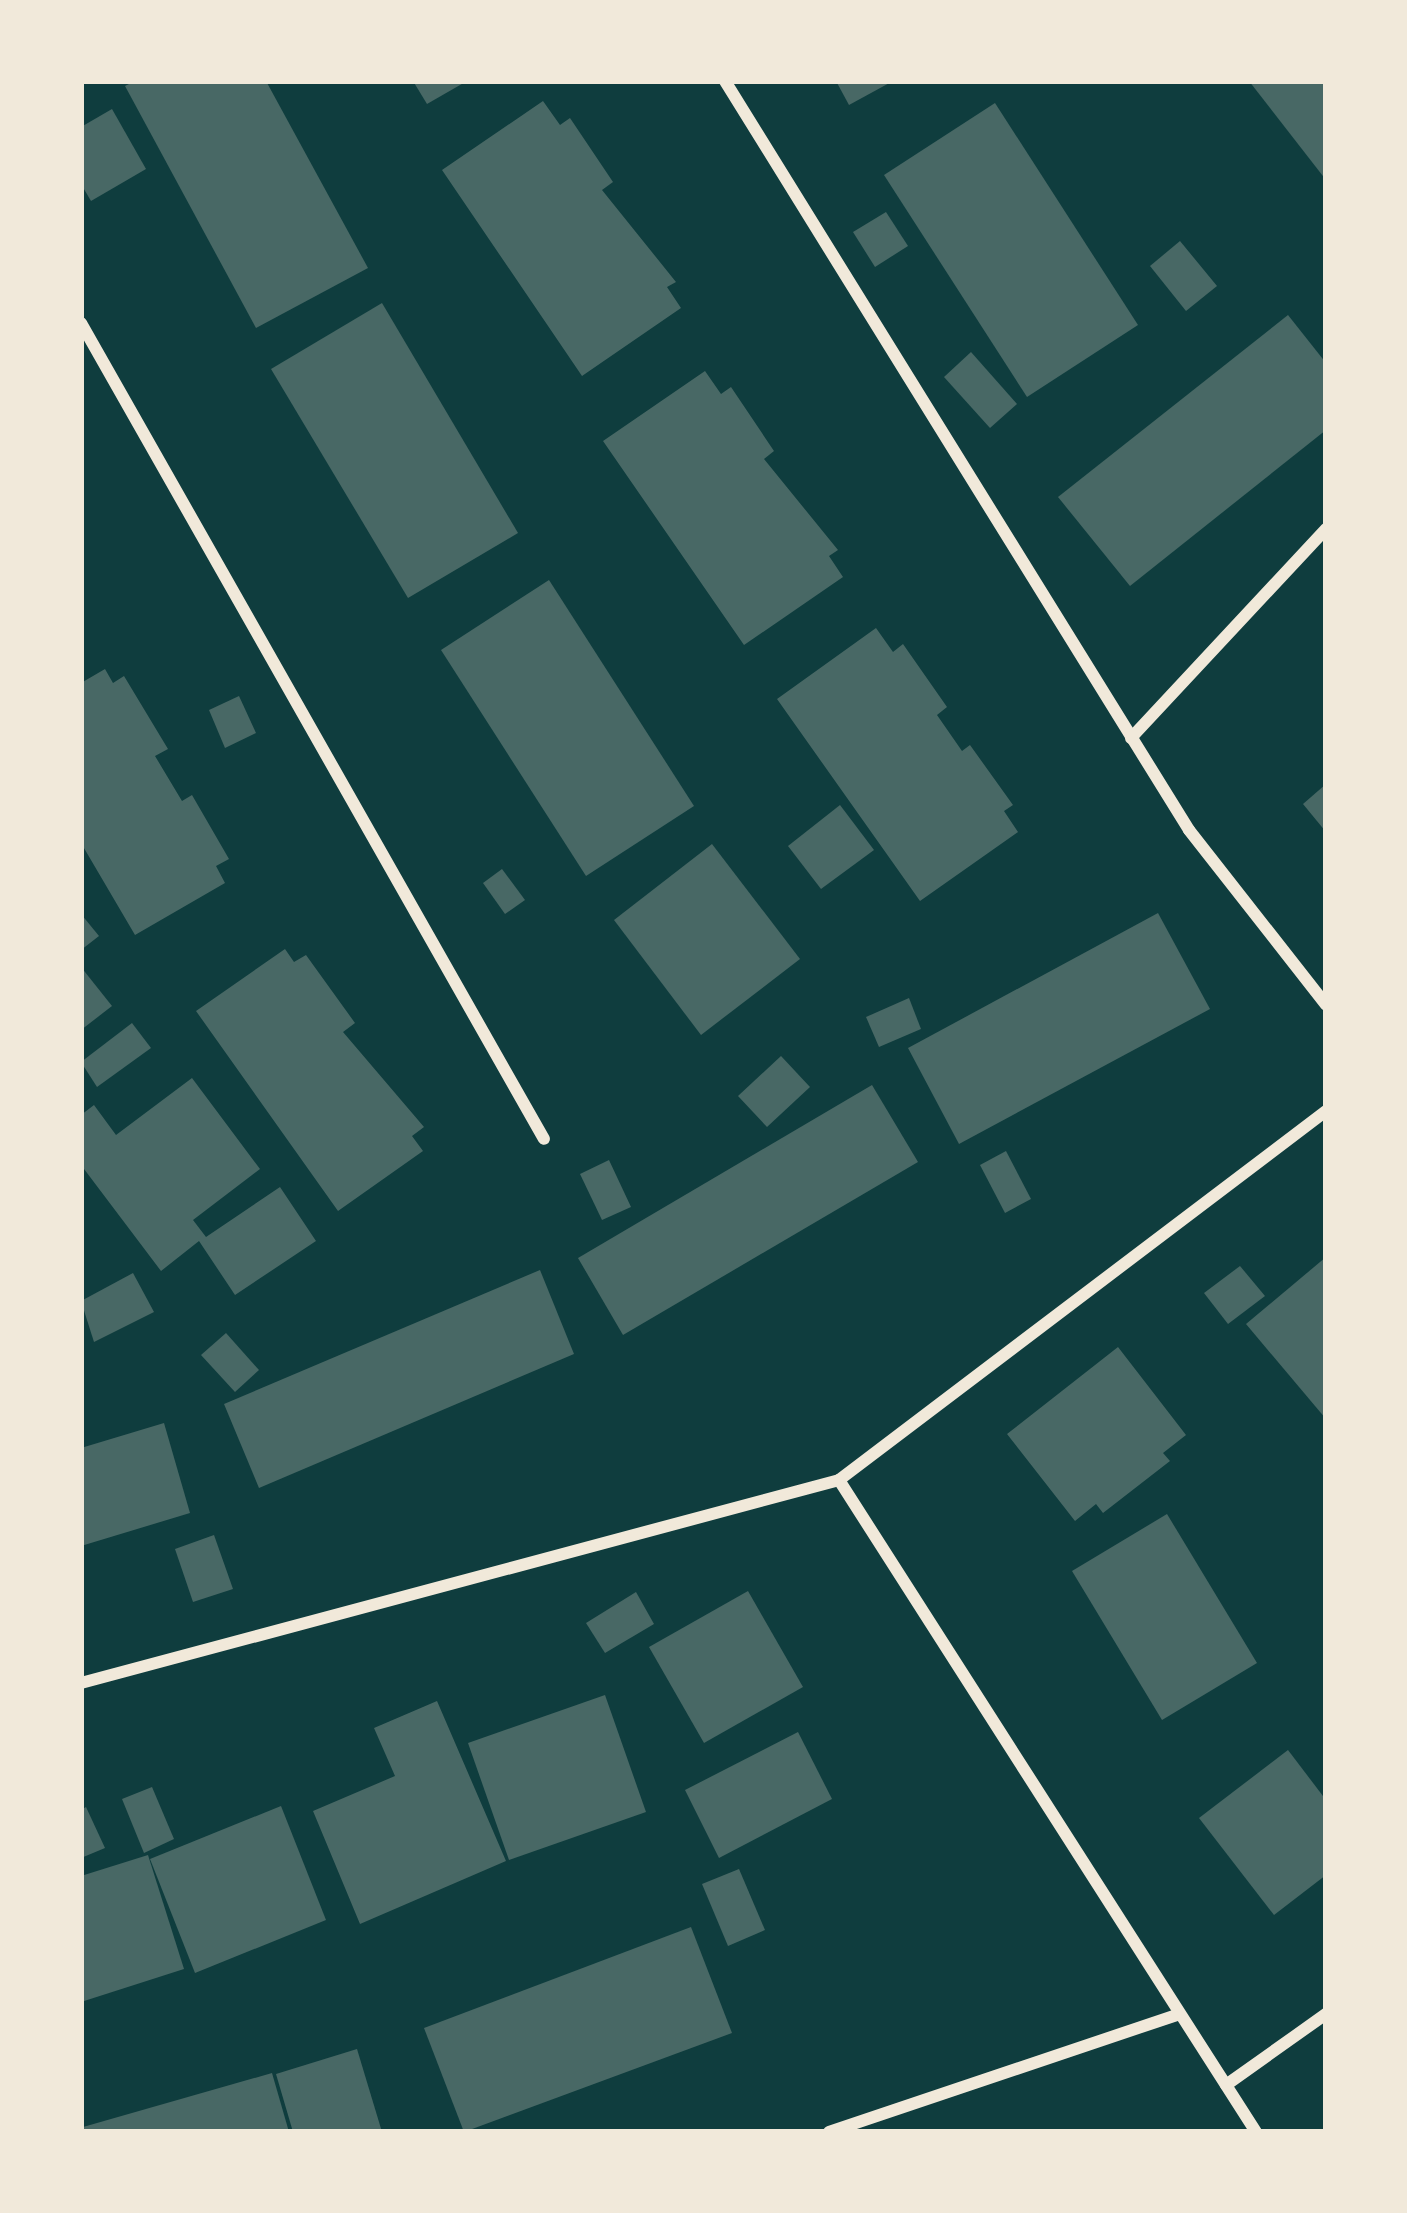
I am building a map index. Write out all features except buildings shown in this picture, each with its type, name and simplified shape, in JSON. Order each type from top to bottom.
[{"type":"street","points":[[725,81],[1189,830],[1326,1005]]},
{"type":"street","points":[[81,323],[544,1139]]},
{"type":"street","points":[[1131,738],[1326,529]]},
{"type":"street","points":[[81,1683],[839,1480],[1326,1111]]},
{"type":"street","points":[[839,1480],[1256,2132]]},
{"type":"street","points":[[1226,2085],[1326,2014]]},
{"type":"street","points":[[830,2132],[1177,2015]]}]
